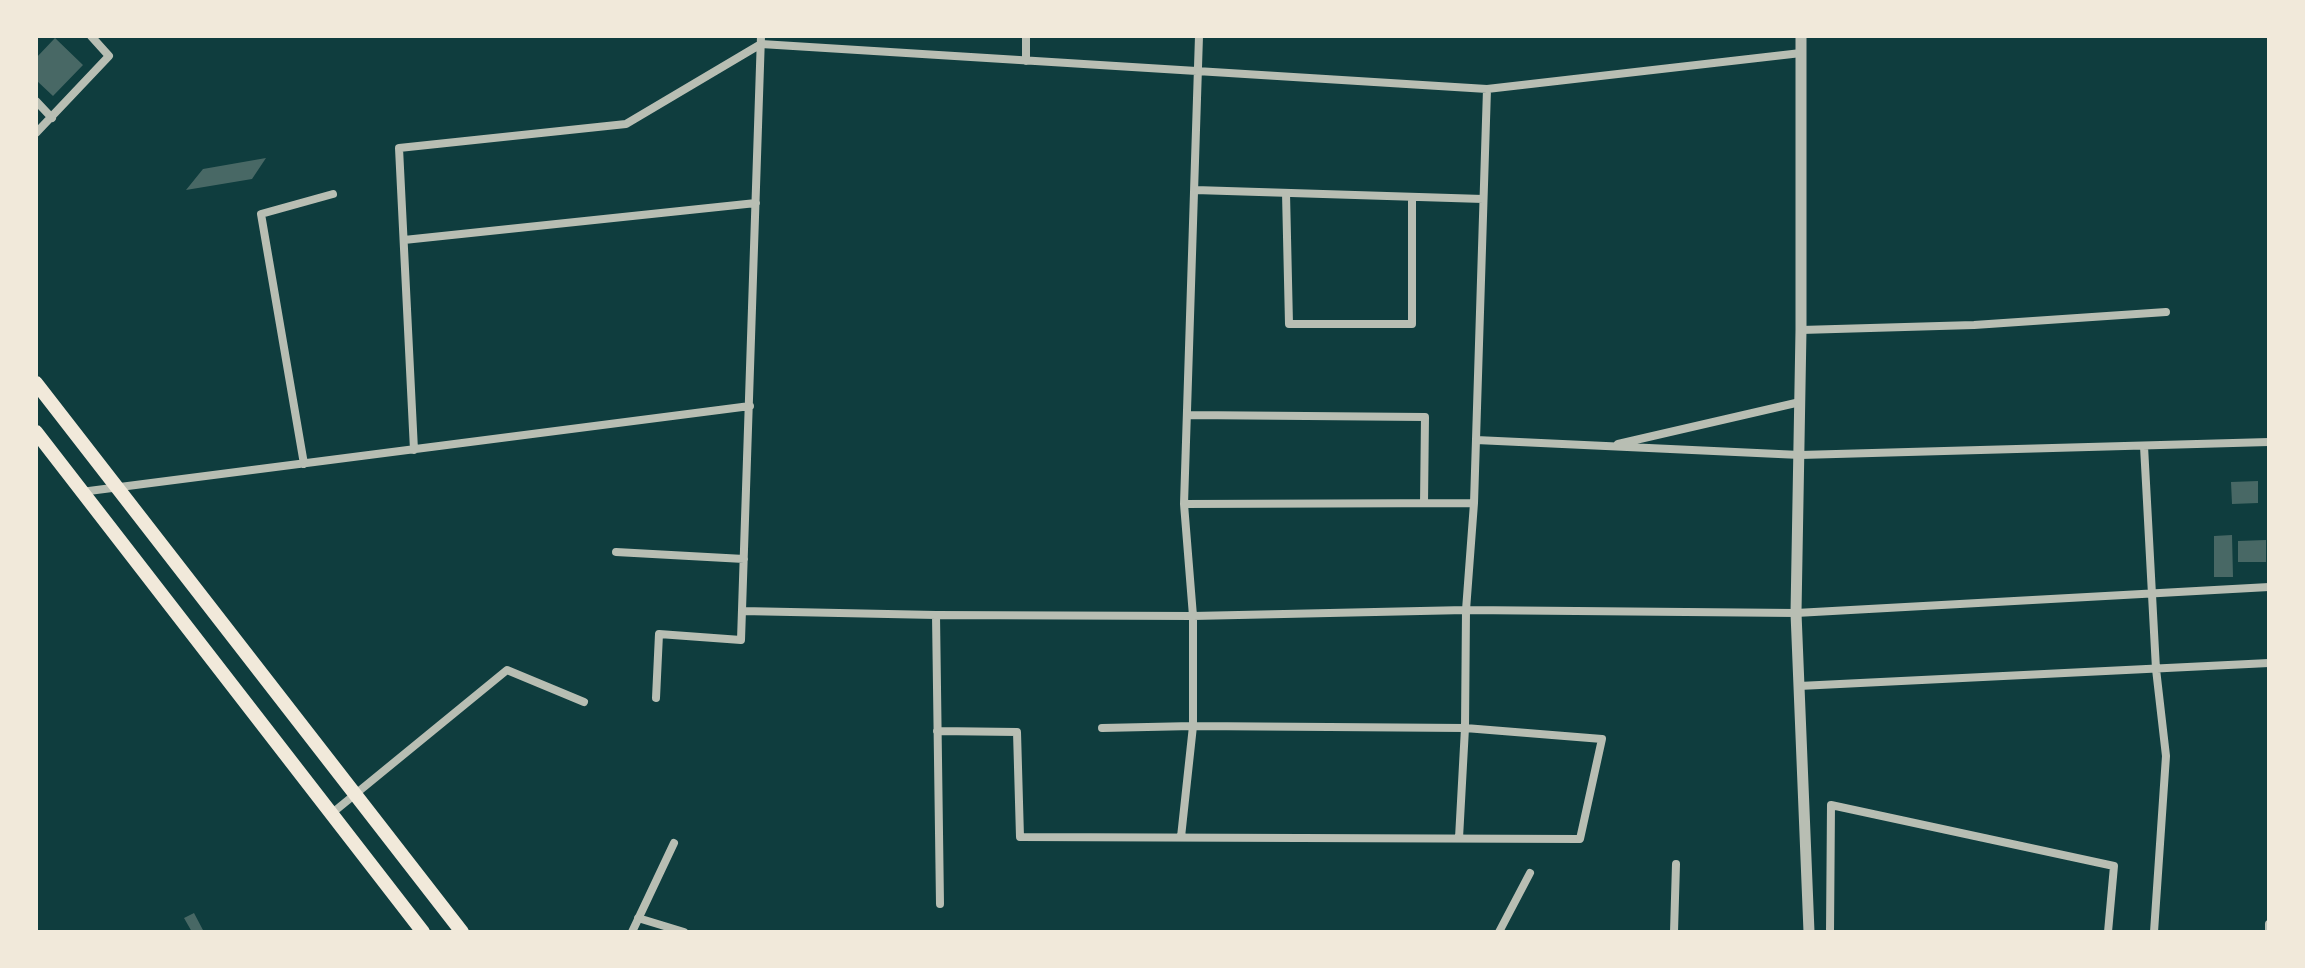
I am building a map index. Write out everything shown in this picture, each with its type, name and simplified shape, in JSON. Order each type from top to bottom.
[{"type":"main road","points":[[36,383],[462,932]]},
{"type":"main road","points":[[36,432],[423,932]]},
{"type":"street","points":[[36,133],[109,56],[91,36]]},
{"type":"street","points":[[1026,36],[1026,61]]},
{"type":"street","points":[[1181,837],[1193,726],[1193,616],[1184,504],[1199,36]]},
{"type":"street","points":[[1801,36],[1800,455],[1796,613],[1809,932]]},
{"type":"street","points":[[656,698],[659,634],[741,640],[761,40]]},
{"type":"street","points":[[414,450],[399,148],[626,124],[761,40],[1026,61],[1487,89],[1801,53]]},
{"type":"street","points":[[1459,838],[1465,728],[1466,610],[1474,503],[1487,89]]},
{"type":"street","points":[[36,101],[52,118]]},
{"type":"street","points":[[1195,190],[1483,199]]},
{"type":"street","points":[[1286,193],[1289,324],[1412,324],[1412,197]]},
{"type":"street","points":[[304,464],[261,214],[333,194]]},
{"type":"street","points":[[404,240],[756,203]]},
{"type":"street","points":[[1801,330],[1974,325],[2166,312]]},
{"type":"street","points":[[1608,447],[1800,402]]},
{"type":"street","points":[[81,492],[750,406]]},
{"type":"street","points":[[1188,415],[1425,417],[1424,503]]},
{"type":"street","points":[[1476,440],[1800,455],[2269,442]]},
{"type":"street","points":[[2144,446],[2156,669],[2166,756],[2154,932]]},
{"type":"street","points":[[1184,504],[1474,503]]},
{"type":"street","points":[[616,552],[744,559]]},
{"type":"street","points":[[742,611],[1193,616],[1466,610],[1796,613],[2269,587]]},
{"type":"street","points":[[936,615],[940,904]]},
{"type":"street","points":[[1799,686],[2269,663]]},
{"type":"street","points":[[331,814],[507,670],[584,702]]},
{"type":"street","points":[[937,731],[1017,732],[1020,837],[1580,839],[1602,739],[1465,728],[1102,728]]},
{"type":"street","points":[[1830,932],[1831,805],[2114,866],[2108,932]]},
{"type":"street","points":[[632,932],[674,843]]},
{"type":"street","points":[[1674,932],[1676,864]]},
{"type":"street","points":[[1499,932],[1530,873]]},
{"type":"street","points":[[638,918],[684,932]]},
{"type":"street","points":[[2268,932],[2269,924]]},
{"type":"building","points":[[55,38],[83,65],[53,96],[36,80],[36,58]]},
{"type":"building","points":[[266,158],[252,179],[186,190],[203,169]]},
{"type":"building","points":[[2258,481],[2258,503],[2232,504],[2231,482]]},
{"type":"building","points":[[2232,535],[2233,577],[2214,577],[2214,536]]},
{"type":"building","points":[[2266,540],[2266,562],[2238,562],[2238,541]]},
{"type":"building","points":[[194,913],[204,932],[192,932],[184,918]]}]
